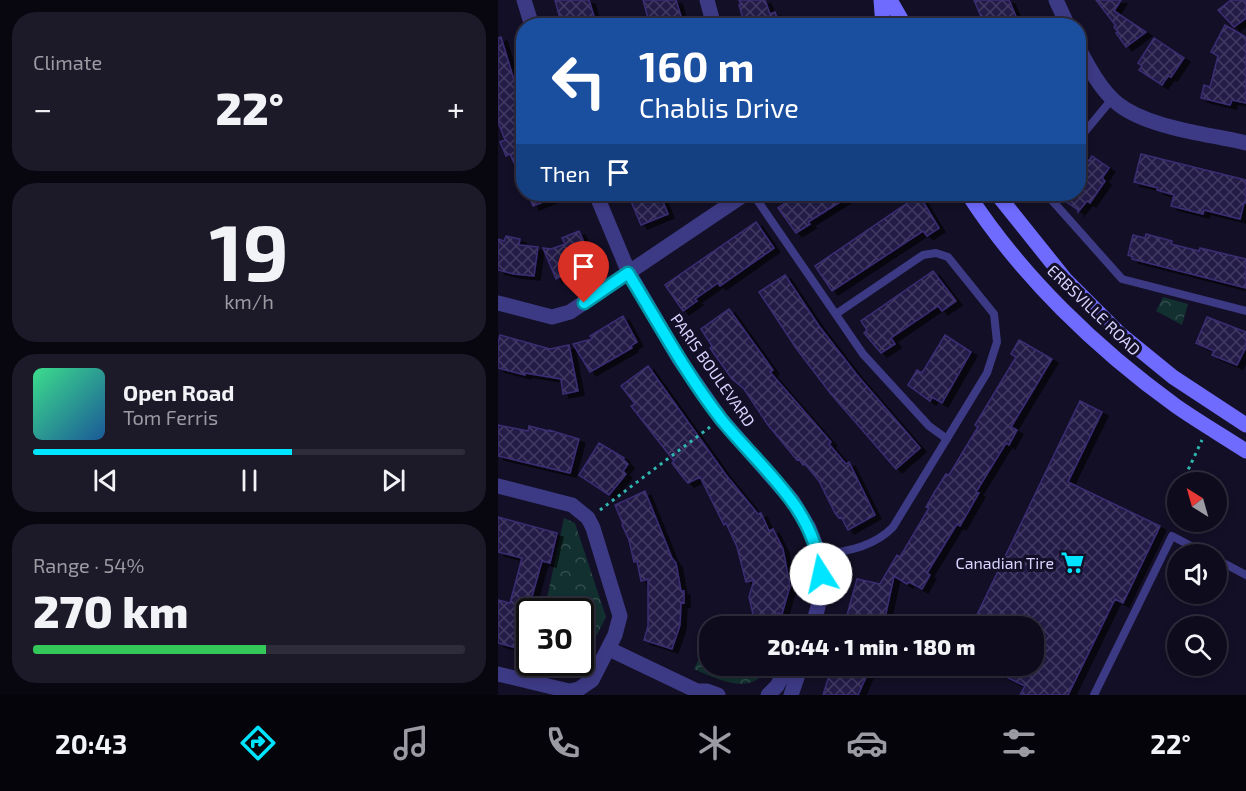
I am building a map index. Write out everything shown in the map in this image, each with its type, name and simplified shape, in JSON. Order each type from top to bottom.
[{"type":"main road","points":[[881,0],[882,18]]},
{"type":"main road","points":[[890,0],[900,18]]},
{"type":"main road","name":"ERBSVILLE ROAD","points":[[973,201],[986,221],[1040,285],[1108,352],[1177,406],[1246,451]]},
{"type":"main road","name":"ERBSVILLE ROAD","points":[[1003,201],[1065,279],[1119,333],[1173,377],[1246,425]]},
{"type":"street","points":[[524,0],[530,18]]},
{"type":"street","points":[[707,0],[712,18]]},
{"type":"street","points":[[1056,0],[1064,18]]},
{"type":"street","points":[[1086,60],[1112,99],[1135,115],[1157,123],[1246,143]]},
{"type":"street","name":"PARIS BOULEVARD","points":[[599,201],[628,273],[680,359],[721,419],[798,508],[809,528],[821,574],[820,596],[815,616]]},
{"type":"street","points":[[498,303],[552,317],[570,312],[735,201]]},
{"type":"street","points":[[498,486],[572,505],[588,518],[620,611],[620,621],[609,649],[592,680],[584,687],[574,691],[564,691],[498,674]]},
{"type":"street","points":[[609,649],[698,693],[707,691],[718,695]]},
{"type":"street","points":[[768,695],[782,676]]},
{"type":"street","points":[[791,695],[798,676]]},
{"type":"lane","points":[[1086,130],[1112,99]]},
{"type":"lane","points":[[758,201],[863,354],[929,426],[947,439]]},
{"type":"lane","points":[[1053,201],[1122,279],[1246,311]]},
{"type":"lane","points":[[818,556],[861,547],[888,532],[901,516],[987,373],[997,342],[994,314],[948,257],[936,253],[923,255],[836,314]]},
{"type":"lane","points":[[1168,544],[1172,536],[1187,544]]},
{"type":"lane","points":[[1094,695],[1167,546]]},
{"type":"lane","points":[[1227,565],[1246,575]]},
{"type":"path","points":[[588,518],[721,419]]},
{"type":"path","points":[[1187,472],[1203,438]]},
{"type":"green space","points":[[1163,297],[1188,304],[1182,325],[1156,311]]},
{"type":"green space","points":[[564,518],[575,523],[606,617],[594,641],[594,598],[547,598]]},
{"type":"green space","points":[[699,659],[699,671],[694,669]]},
{"type":"green space","points":[[711,676],[761,676],[750,683],[741,684]]},
{"type":"building","points":[[555,0],[589,0],[595,18],[560,18]]},
{"type":"building","points":[[643,0],[676,0],[682,18],[648,18]]},
{"type":"building","points":[[739,0],[765,0],[770,14],[775,12],[777,18],[743,18],[739,5],[741,5]]},
{"type":"building","points":[[974,0],[1009,0],[1017,18],[982,18]]},
{"type":"building","points":[[1096,0],[1121,0],[1114,11],[1146,32],[1126,47],[1116,33],[1118,32],[1114,27],[1116,26]]},
{"type":"building","points":[[1231,0],[1246,0],[1246,18],[1234,27],[1218,10]]},
{"type":"building","points":[[1225,25],[1246,37],[1246,103],[1232,100],[1230,105],[1201,98],[1204,85],[1210,87],[1218,56],[1211,52]]},
{"type":"building","points":[[501,37],[516,87],[516,167],[510,154],[506,156],[500,142],[505,140],[498,122],[498,38]]},
{"type":"building","points":[[1154,38],[1184,58],[1171,77],[1168,76],[1162,85],[1139,70],[1142,66],[1138,63]]},
{"type":"building","points":[[1141,154],[1246,180],[1246,203],[1244,203],[1240,219],[1204,210],[1203,214],[1171,206],[1174,195],[1134,182]]},
{"type":"building","points":[[1092,156],[1109,168],[1102,178],[1105,181],[1090,203],[1087,201],[1078,212],[1065,201],[1086,201],[1086,160],[1089,161]]},
{"type":"building","points":[[531,201],[546,201],[533,206]]},
{"type":"building","points":[[631,201],[663,201],[668,214],[641,225]]},
{"type":"building","points":[[788,201],[842,201],[808,222],[810,224],[796,233],[778,208]]},
{"type":"building","points":[[910,201],[923,201],[939,228],[927,236],[923,231],[832,291],[815,266]]},
{"type":"building","points":[[756,222],[774,248],[720,286],[718,283],[695,299],[697,301],[683,311],[665,285]]},
{"type":"building","points":[[579,231],[591,258],[568,268],[569,272],[556,279],[543,248],[551,249],[565,244],[562,238]]},
{"type":"building","points":[[1146,234],[1172,241],[1171,244],[1199,251],[1200,248],[1246,259],[1246,288],[1132,259],[1133,257],[1128,255],[1133,235],[1145,238]]},
{"type":"building","points":[[506,236],[520,239],[519,245],[538,247],[534,276],[498,270],[498,239],[504,241]]},
{"type":"building","points":[[933,271],[956,301],[942,311],[938,306],[891,338],[895,344],[881,353],[864,333],[867,330],[861,321]]},
{"type":"building","points":[[785,275],[819,326],[857,375],[920,448],[896,469],[831,394],[796,348],[759,292]]},
{"type":"building","points":[[729,309],[773,370],[770,372],[831,442],[829,444],[846,464],[849,462],[875,515],[848,530],[841,517],[839,518],[835,513],[819,481],[805,464],[797,460],[768,425],[744,389],[732,379],[710,348],[712,346],[701,329]]},
{"type":"building","points":[[623,316],[637,342],[631,346],[632,348],[590,372],[573,344],[592,339],[590,336]]},
{"type":"building","points":[[1207,317],[1246,332],[1246,347],[1237,365],[1212,355],[1214,351],[1196,343]]},
{"type":"building","points":[[500,335],[550,349],[569,345],[578,391],[563,394],[561,379],[525,373],[525,375],[498,368]]},
{"type":"building","points":[[945,335],[971,352],[942,403],[932,397],[930,401],[908,385],[917,370],[922,373]]},
{"type":"building","points":[[1019,340],[1052,359],[1011,427],[1017,430],[1009,445],[1006,443],[976,492],[979,493],[960,526],[957,524],[927,573],[930,575],[922,589],[894,576],[885,616],[847,616],[857,579],[880,584],[897,555],[900,557],[929,508],[926,507],[934,493],[946,474],[949,475],[978,427],[975,425],[1016,357],[1011,354]]},
{"type":"building","points":[[648,366],[726,475],[758,514],[761,513],[769,531],[773,529],[783,549],[790,586],[782,614],[753,616],[749,597],[754,580],[746,582],[737,547],[700,477],[688,483],[672,463],[674,461],[631,406],[635,404],[621,386]]},
{"type":"building","name":"Canadian Tire","points":[[1080,401],[1102,412],[1068,482],[1160,526],[1123,603],[1115,599],[1068,695],[1020,695],[1025,686],[1004,676],[1044,676],[1044,616],[976,616]]},
{"type":"building","points":[[498,425],[528,431],[529,426],[579,439],[570,473],[498,456]]},
{"type":"building","points":[[599,443],[624,458],[628,464],[623,471],[626,474],[609,495],[579,475]]},
{"type":"building","points":[[645,491],[676,563],[681,591],[684,591],[680,625],[672,649],[644,640],[648,626],[648,579],[641,581],[637,561],[634,562],[629,540],[615,505]]},
{"type":"building","points":[[498,517],[557,533],[550,563],[542,561],[532,598],[516,598],[516,648],[498,643],[498,600],[510,603],[522,558],[498,552]]},
{"type":"building","points":[[829,676],[867,676],[858,695],[823,695]]},
{"type":"place","name":"Canadian Tire","points":[[1072,563]]},
{"type":"route","points":[[584,303],[628,273],[680,359],[721,419],[798,508],[816,546],[821,574]]}]
